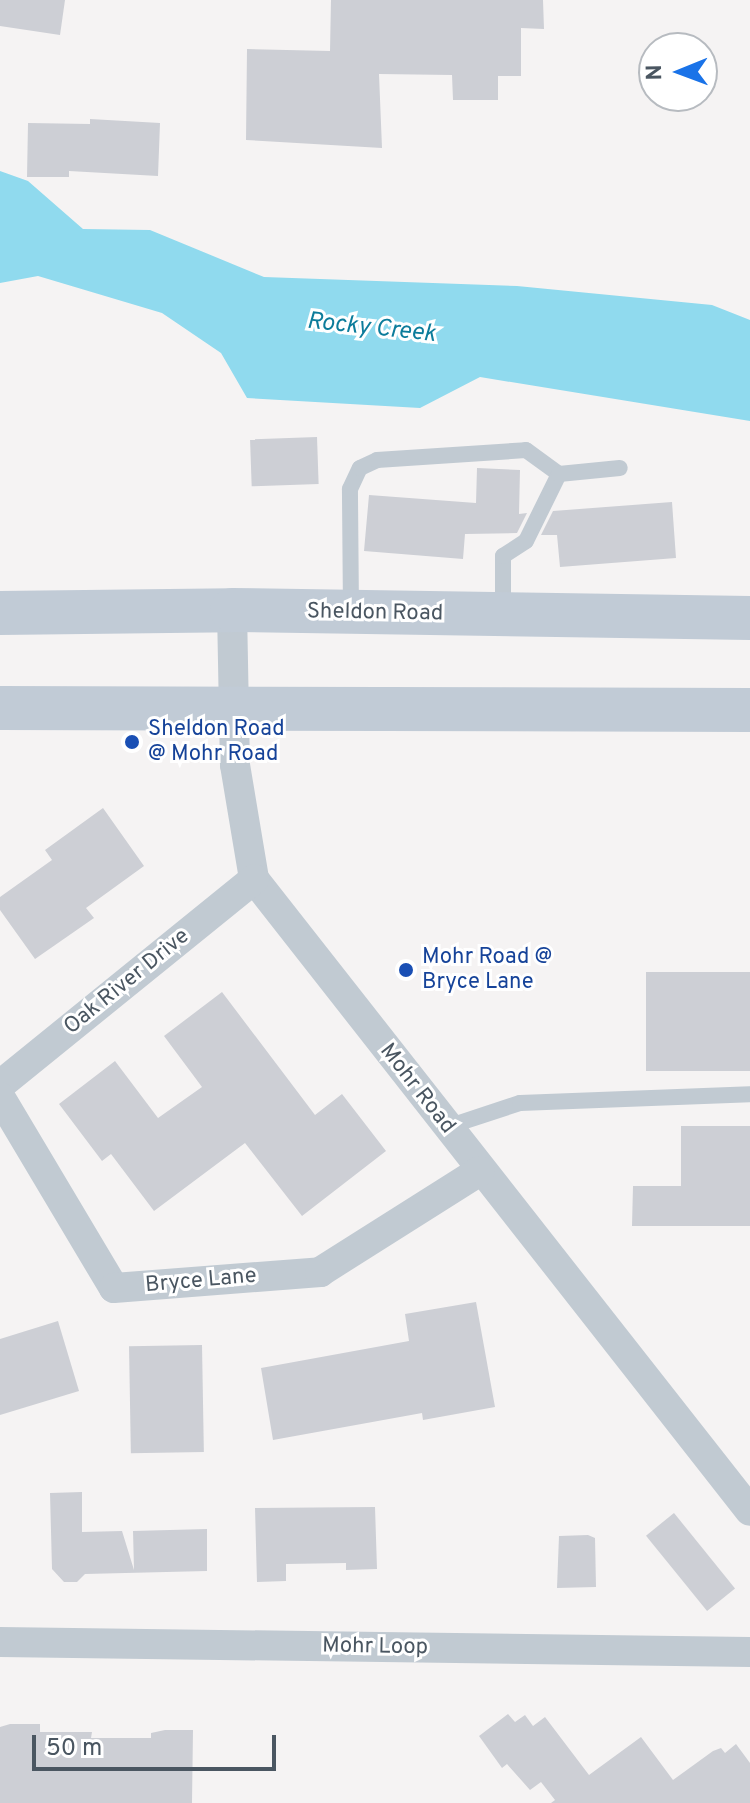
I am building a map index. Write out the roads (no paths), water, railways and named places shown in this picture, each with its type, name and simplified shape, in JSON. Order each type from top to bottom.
[{"type":"main road","name":"Sheldon Road","points":[[0,613],[232,610],[750,618]]},
{"type":"main road","points":[[0,708],[750,710]]},
{"type":"street","name":"Mohr Road","points":[[232,610],[235,765],[254,879],[480,1171],[750,1511]]},
{"type":"street","name":"Oak River Drive","points":[[0,1085],[254,879]]},
{"type":"street","name":"Bryce Lane","points":[[0,1097],[114,1288],[320,1272],[480,1171]]},
{"type":"street","name":"Mohr Loop","points":[[0,1642],[750,1652]]},
{"type":"lane","points":[[351,613],[350,489],[360,468],[377,460],[526,450],[559,474],[620,468]]},
{"type":"lane","points":[[503,615],[503,556],[526,541],[559,474]]},
{"type":"lane","points":[[447,1127],[520,1103],[750,1094]]},
{"type":"water","name":"Rocky Creek","points":[[0,171],[28,181],[83,229],[150,230],[264,277],[517,286],[712,305],[750,320],[750,421],[480,377],[420,408],[247,398],[221,353],[162,313],[38,276],[0,283]]},
{"type":"place","name":"Sheldon Road @ Mohr Road","points":[[132,742]]},
{"type":"place","name":"Mohr Road @ Bryce Lane","points":[[406,970]]}]
